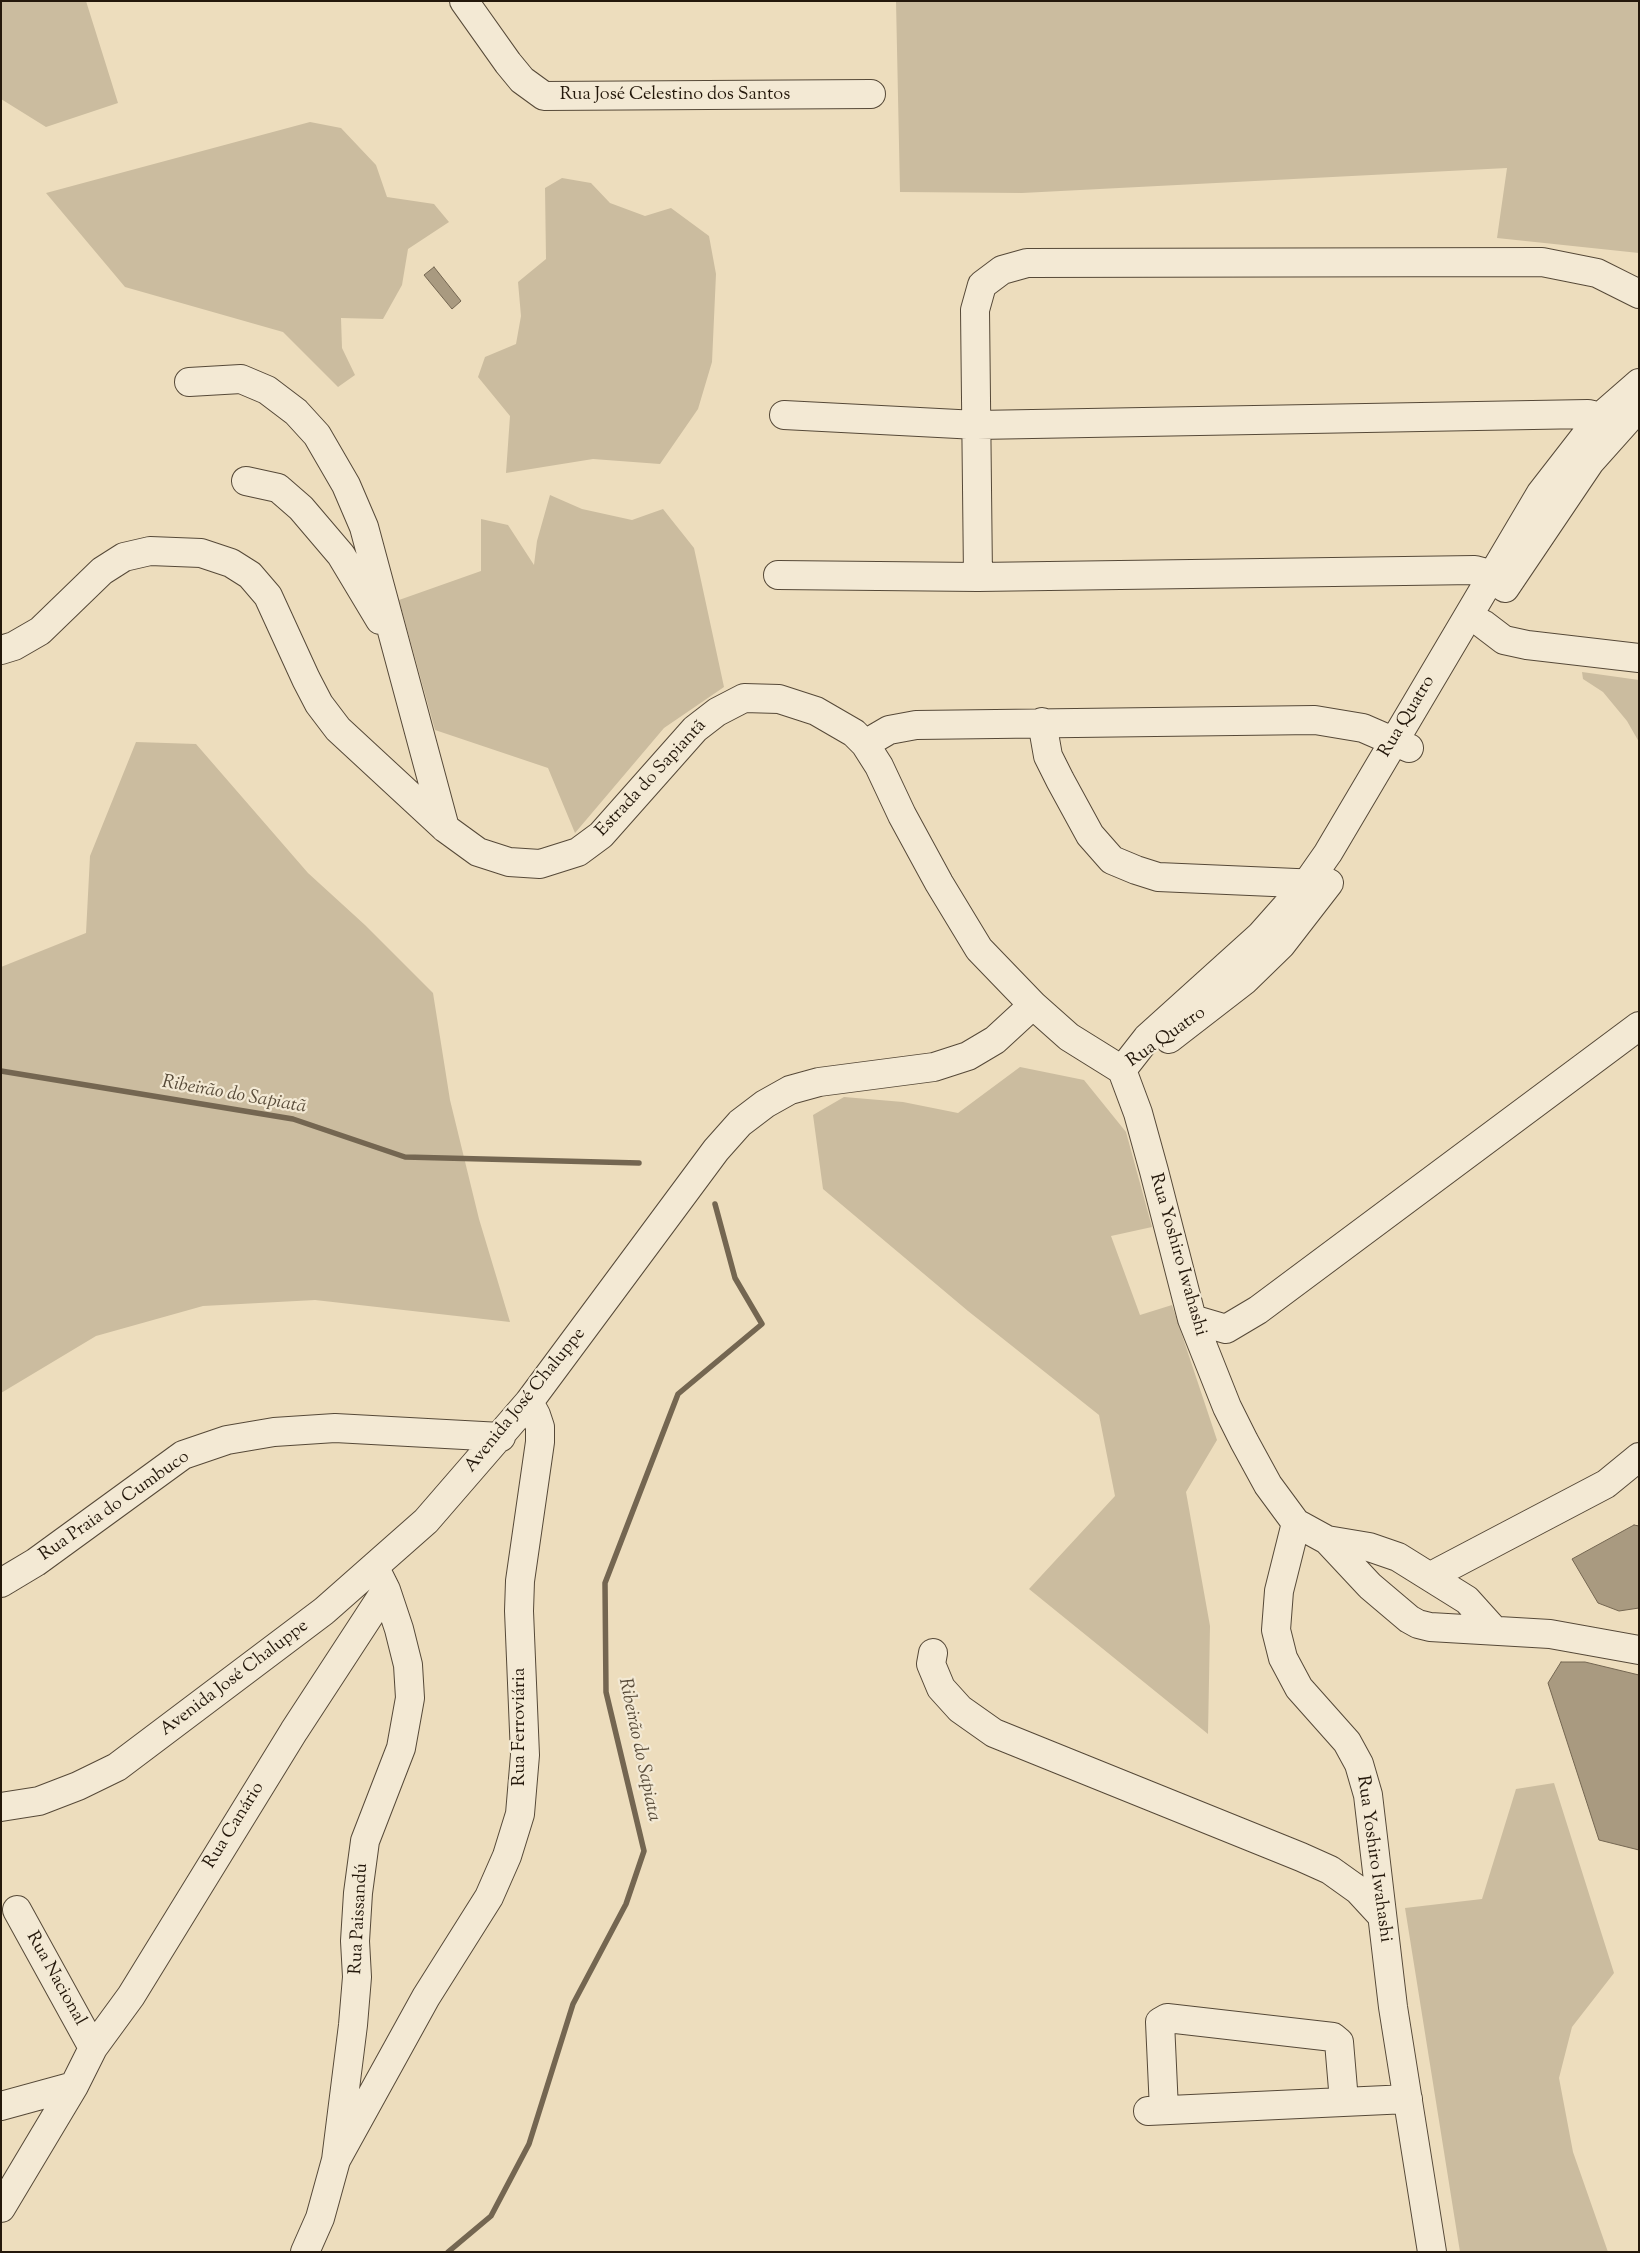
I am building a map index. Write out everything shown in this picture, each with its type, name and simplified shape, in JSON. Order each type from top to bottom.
[{"type":"street","name":"Rua José Celestino dos Santos","points":[[464,1],[522,80],[544,96],[871,94]]},
{"type":"street","points":[[978,577],[975,310],[982,286],[1002,270],[1027,263],[1542,262],[1597,273],[1639,294]]},
{"type":"street","points":[[189,382],[241,379],[267,390],[296,412],[317,435],[346,485],[364,527],[445,828]]},
{"type":"street","name":"Rua Quatro","points":[[1122,1070],[1161,1046],[1244,981],[1281,945],[1501,577],[1590,462],[1621,415],[1639,383]]},
{"type":"street","points":[[784,415],[977,425],[1588,414],[1621,415]]},
{"type":"street","points":[[246,481],[278,488],[300,508],[341,555],[396,647]]},
{"type":"street","name":"Estrada do Sapiantã","points":[[1,650],[14,646],[40,630],[95,577],[124,556],[150,551],[200,553],[231,562],[250,575],[268,596],[319,704],[338,729],[445,828],[478,852],[509,862],[540,864],[578,852],[601,835],[695,729],[717,712],[744,698],[779,699],[816,711],[854,733],[865,744],[879,766],[902,816],[939,883],[980,949],[1033,1005],[1069,1037],[1122,1070]]},
{"type":"street","points":[[778,575],[978,577],[1475,570],[1501,577]]},
{"type":"street","name":"Rua Quatro","points":[[1402,745],[1483,624],[1501,577]]},
{"type":"street","points":[[1483,624],[1504,640],[1511,642],[1639,658]]},
{"type":"street","points":[[865,744],[889,730],[916,725],[1315,720],[1363,728],[1402,745]]},
{"type":"street","points":[[1042,722],[1048,756],[1060,780],[1090,835],[1112,860],[1158,877],[1318,884]]},
{"type":"street","name":"Avenida José Chaluppe","points":[[1,1807],[39,1800],[78,1786],[117,1767],[324,1611],[380,1579],[426,1521],[529,1402],[716,1150],[740,1122],[765,1104],[790,1090],[819,1082],[934,1067],[968,1056],[995,1040],[1033,1005]]},
{"type":"street","points":[[1192,1319],[1226,1329],[1258,1310],[1639,1026]]},
{"type":"street","name":"Rua Yoshiro Iwahashi","points":[[1122,1070],[1142,1130],[1192,1319],[1227,1406],[1244,1441],[1268,1485],[1296,1523],[1280,1591],[1276,1630],[1283,1658],[1299,1688],[1347,1742],[1359,1764],[1368,1795],[1394,2007],[1432,2252]]},
{"type":"street","name":"Rua Ferroviária","points":[[336,2160],[426,1997],[489,1897],[507,1856],[520,1814],[525,1755],[519,1611],[520,1581],[540,1442],[540,1427],[529,1402]]},
{"type":"street","name":"Rua Praia do Cumbuco","points":[[1,1583],[36,1562],[183,1456],[227,1440],[274,1432],[335,1428],[501,1436]]},
{"type":"street","points":[[1431,1576],[1606,1484],[1639,1457]]},
{"type":"street","points":[[1296,1523],[1327,1540],[1370,1586],[1409,1619],[1430,1627],[1550,1634],[1639,1650]]},
{"type":"street","points":[[1327,1540],[1369,1547],[1398,1557],[1467,1600],[1494,1630]]},
{"type":"street","name":"Rua Paissandú","points":[[305,2252],[320,2218],[336,2160],[354,2015],[357,1977],[355,1940],[358,1893],[365,1841],[401,1748],[410,1698],[408,1664],[400,1629],[380,1579]]},
{"type":"street","name":"Rua Canário","points":[[1,2208],[74,2086],[93,2048],[131,1996],[294,1731],[380,1579]]},
{"type":"street","points":[[933,1653],[931,1664],[941,1688],[960,1709],[994,1733],[1330,1870],[1358,1890],[1382,1916]]},
{"type":"street","name":"Rua Nacional","points":[[17,1910],[93,2048]]},
{"type":"street","points":[[1344,2101],[1339,2042],[1333,2037],[1167,2018],[1160,2022],[1156,2111],[1408,2099]]},
{"type":"street","points":[[1,2106],[74,2086]]},
{"type":"shaded area","points":[[1,1],[86,1],[118,103],[46,127],[1,99]]},
{"type":"shaded area","points":[[896,1],[1639,1],[1639,253],[1497,238],[1507,168],[1022,193],[900,192]]},
{"type":"shaded area","points":[[310,122],[341,128],[376,165],[387,197],[434,204],[449,222],[408,249],[402,285],[383,319],[341,318],[342,348],[355,375],[338,387],[283,332],[125,287],[46,193]]},
{"type":"shaded area","points":[[562,178],[591,183],[610,203],[645,216],[671,208],[709,236],[716,274],[712,362],[698,409],[660,464],[593,459],[506,473],[510,416],[478,377],[485,357],[516,344],[521,316],[518,282],[546,259],[545,188]]},
{"type":"shaded area","points":[[434,267],[461,301],[452,309],[424,275]]},
{"type":"shaded area","points":[[550,495],[582,509],[632,520],[663,509],[694,548],[724,687],[664,728],[575,833],[548,768],[435,730],[399,600],[481,571],[481,519],[508,525],[534,565],[537,541]]},
{"type":"shaded area","points":[[1582,672],[1639,680],[1639,742],[1627,721],[1603,692],[1583,679]]},
{"type":"shaded area","points":[[136,742],[196,744],[308,873],[365,925],[433,993],[450,1100],[479,1219],[510,1322],[315,1300],[203,1306],[96,1336],[1,1393],[1,967],[86,933],[90,856]]},
{"type":"shaded area","points":[[1020,1067],[1084,1080],[1126,1132],[1152,1227],[1111,1236],[1140,1315],[1172,1305],[1217,1440],[1186,1492],[1210,1626],[1208,1734],[1029,1589],[1115,1496],[1099,1415],[968,1311],[823,1189],[813,1115],[844,1097],[903,1102],[958,1113]]},
{"type":"shaded area","points":[[1634,1525],[1639,1526],[1639,1608],[1619,1611],[1598,1603],[1572,1559]]},
{"type":"shaded area","points":[[1561,1662],[1585,1662],[1639,1675],[1639,1850],[1599,1840],[1548,1683]]},
{"type":"shaded area","points":[[1554,1783],[1614,1973],[1572,2027],[1559,2078],[1573,2152],[1608,2252],[1460,2252],[1405,1908],[1482,1899],[1516,1789]]},
{"type":"waterway","name":"Ribeirão do Sapiatã","points":[[1,1071],[293,1119],[405,1157],[639,1163]]},
{"type":"waterway","name":"Ribeirão do Sapiata","points":[[448,2252],[491,2216],[529,2144],[573,2004],[626,1904],[644,1851],[606,1692],[605,1583],[678,1394],[762,1324],[735,1278],[715,1204]]}]
